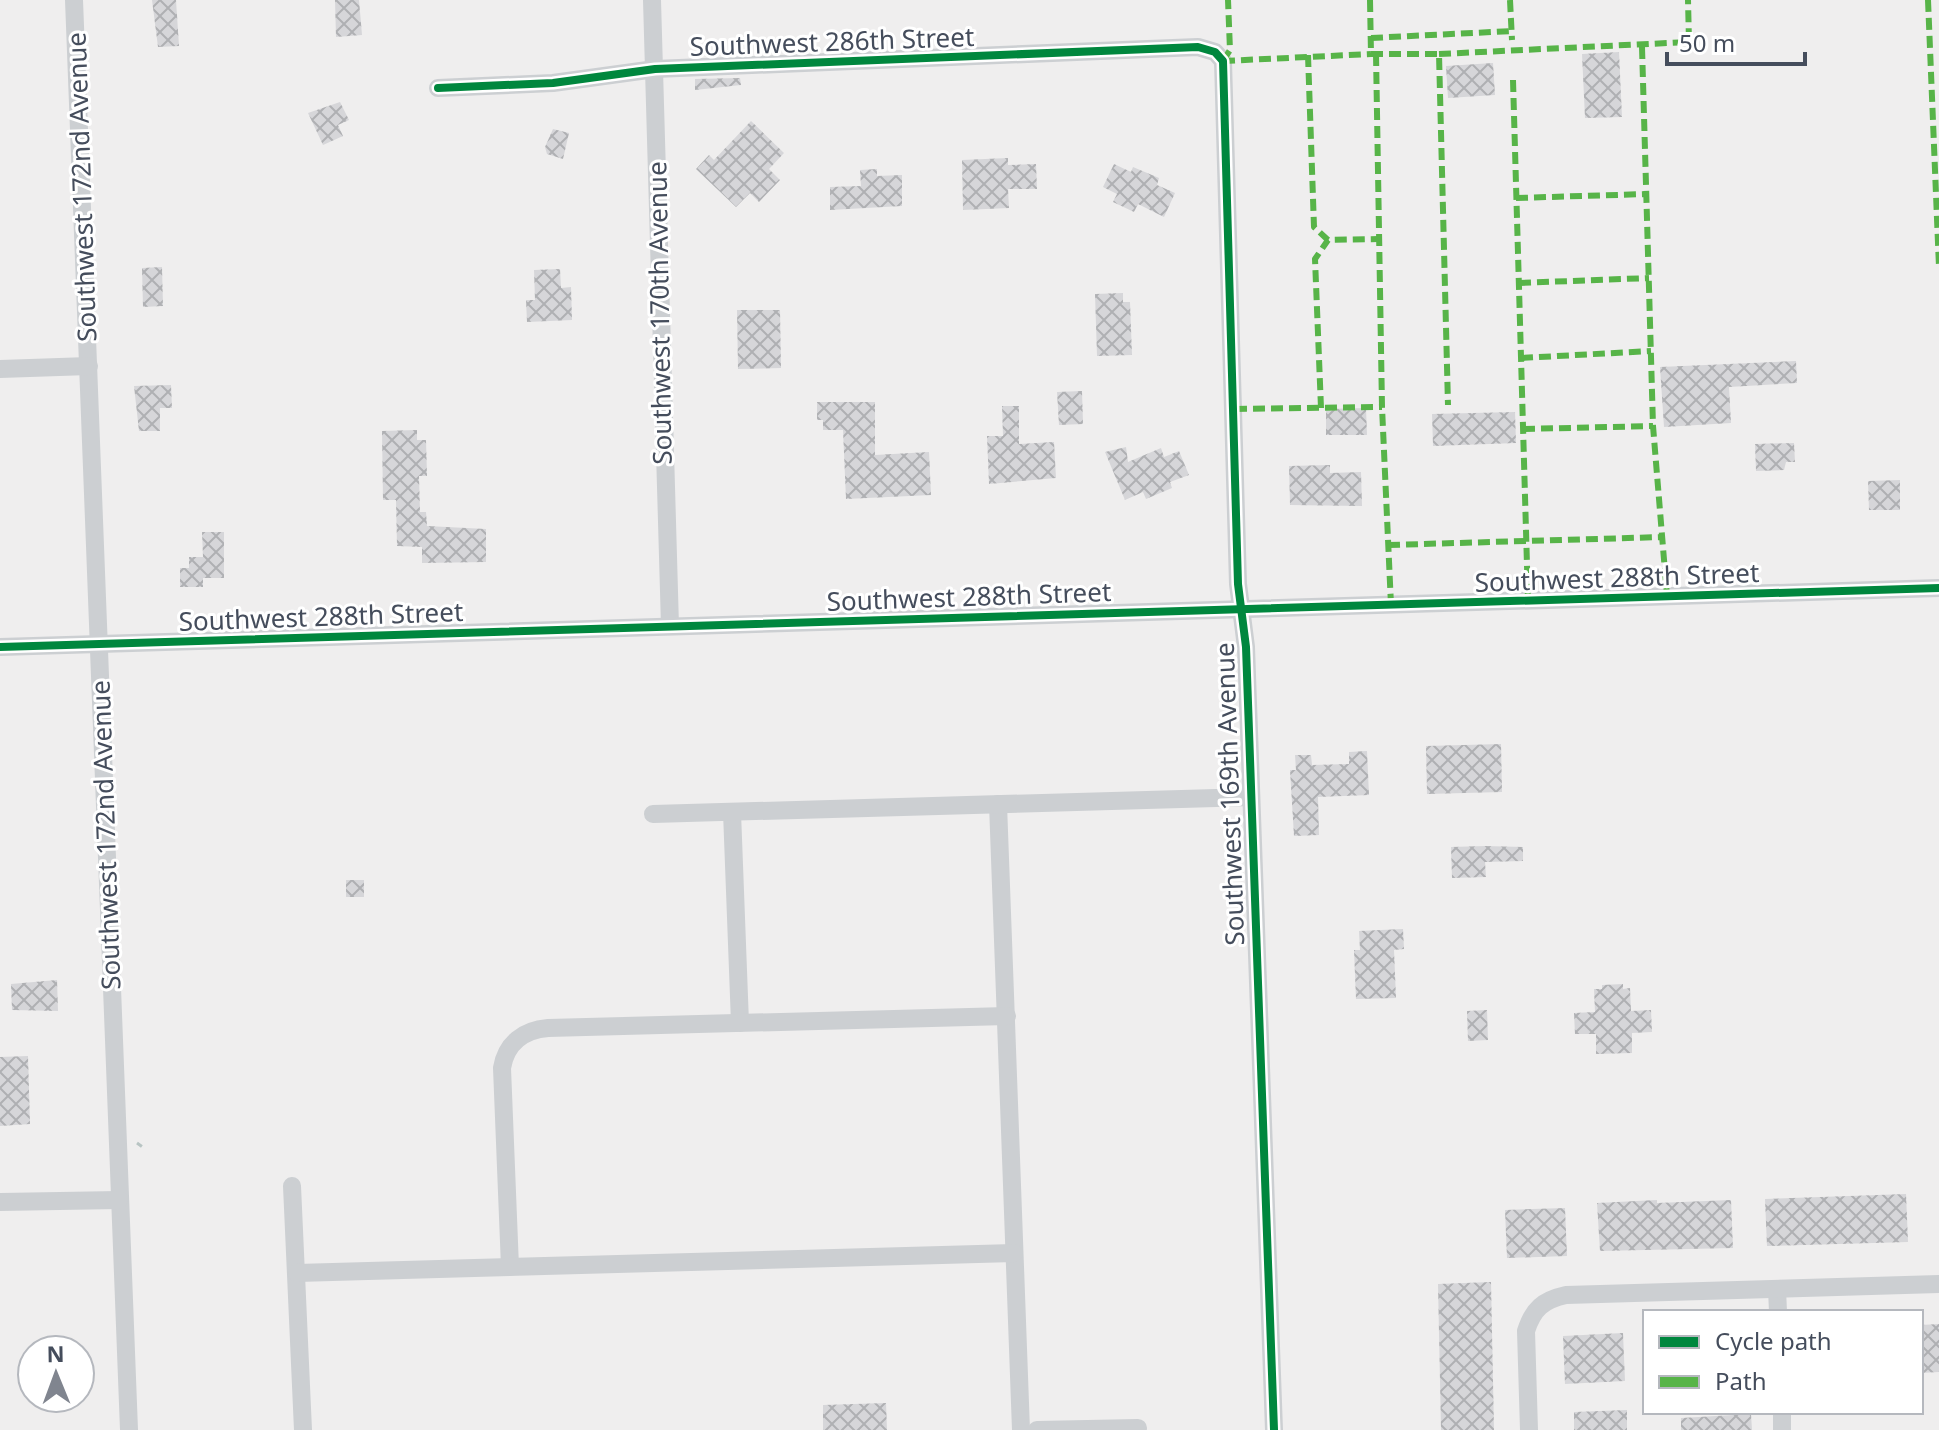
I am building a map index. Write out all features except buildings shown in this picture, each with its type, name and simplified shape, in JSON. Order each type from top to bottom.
[{"type":"street","name":"Southwest 172nd Avenue","points":[[74,0],[129,1430]]},
{"type":"street","name":"Southwest 170th Avenue","points":[[652,0],[670,626]]},
{"type":"street","name":"Southwest 286th Street","points":[[438,88],[553,83],[655,69],[1198,47],[1215,52],[1223,61]]},
{"type":"street","name":"Southwest 169th Avenue","points":[[1223,61],[1241,609],[1251,797],[1274,1430]]},
{"type":"street","points":[[0,369],[89,366]]},
{"type":"street","name":"Southwest 288th Street","points":[[0,647],[1939,588]]},
{"type":"street","points":[[653,814],[1251,797]]},
{"type":"street","points":[[998,804],[1021,1430]]},
{"type":"street","points":[[732,812],[740,1023]]},
{"type":"street","points":[[510,1267],[502,1073],[505,1057],[515,1041],[541,1029],[1007,1016]]},
{"type":"street","points":[[292,1186],[303,1430]]},
{"type":"street","points":[[0,1202],[119,1200]]},
{"type":"street","points":[[297,1273],[1014,1253]]},
{"type":"street","points":[[1529,1430],[1526,1331],[1530,1317],[1550,1299],[1566,1295],[1939,1284]]},
{"type":"street","points":[[1777,1289],[1778,1310]]},
{"type":"street","points":[[1037,1430],[1138,1428]]},
{"type":"path","points":[[137,1143],[144,1148]]},
{"type":"marked path","points":[[1223,61],[1230,50],[1228,0]]},
{"type":"marked path","points":[[1370,0],[1371,54],[1439,54],[1448,405]]},
{"type":"marked path","points":[[1510,0],[1512,40]]},
{"type":"marked path","points":[[1439,54],[1689,42],[1688,0]]},
{"type":"marked path","points":[[1928,0],[1939,267]]},
{"type":"marked path","points":[[1371,38],[1512,31]]},
{"type":"marked path","points":[[1642,47],[1653,426],[1667,596]]},
{"type":"marked path","points":[[1223,61],[1371,54]]},
{"type":"marked path","points":[[1376,54],[1382,407],[1391,605]]},
{"type":"marked path","points":[[1308,55],[1314,227],[1328,240],[1378,239]]},
{"type":"marked path","points":[[1513,80],[1528,600]]},
{"type":"marked path","points":[[1516,198],[1647,194]]},
{"type":"marked path","points":[[1321,408],[1315,259],[1328,240]]},
{"type":"marked path","points":[[1519,283],[1649,278]]},
{"type":"marked path","points":[[1521,358],[1651,351]]},
{"type":"marked path","points":[[1235,409],[1382,407]]},
{"type":"marked path","points":[[1523,429],[1653,426]]},
{"type":"marked path","points":[[1388,545],[1664,537]]},
{"type":"cycle path","points":[[438,88],[553,83],[655,69],[1198,47],[1215,52],[1223,61],[1238,584],[1246,647],[1274,1430]]},
{"type":"cycle path","points":[[0,647],[1939,588]]}]
